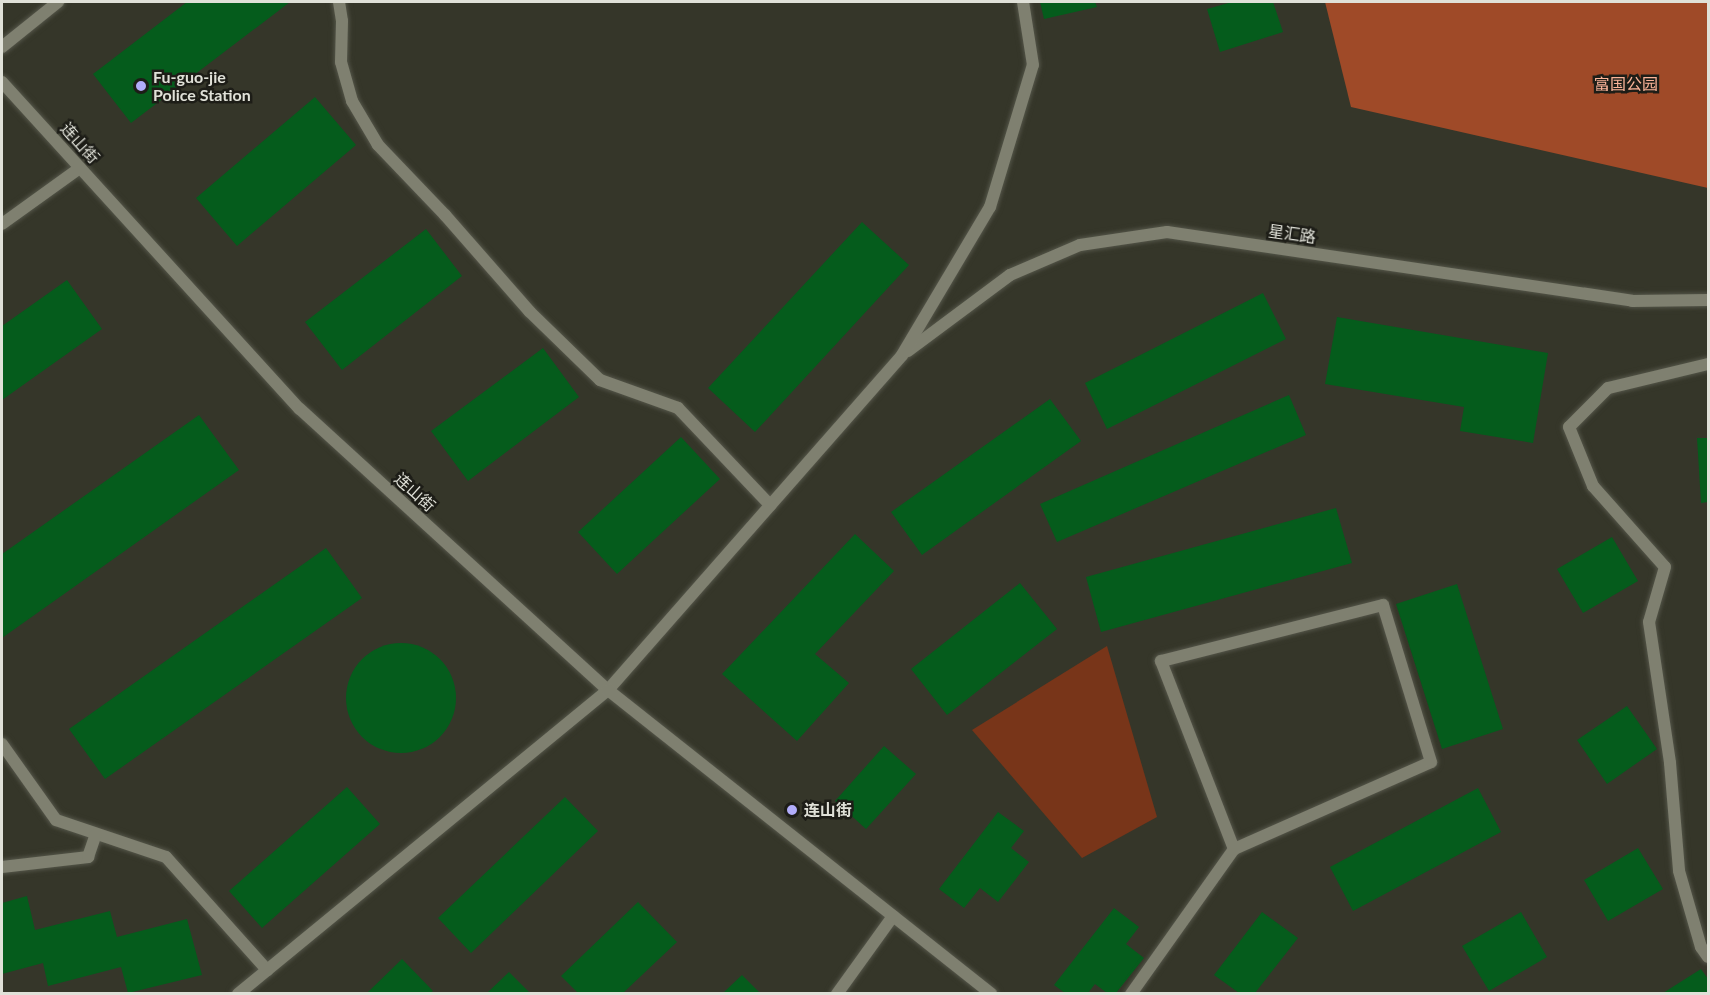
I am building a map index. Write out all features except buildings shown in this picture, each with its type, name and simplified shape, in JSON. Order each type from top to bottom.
[{"type":"street","points":[[2,47],[58,2]]},
{"type":"street","points":[[339,2],[342,21],[341,62],[352,101],[378,145],[445,215],[529,311],[600,380],[678,408],[770,505]]},
{"type":"street","points":[[238,993],[608,690],[902,355],[990,207],[1033,65],[1023,2]]},
{"type":"street","name":"连山街","points":[[2,82],[300,410],[608,690],[991,993]]},
{"type":"street","points":[[2,224],[80,168]]},
{"type":"street","name":"星汇路","points":[[902,355],[1010,275],[1080,245],[1167,232],[1632,301],[1708,300]]},
{"type":"street","points":[[1708,364],[1608,388],[1569,427],[1593,486],[1665,567],[1649,622],[1671,763],[1679,871],[1701,947],[1708,957]]},
{"type":"street","points":[[1131,993],[1234,849],[1431,762],[1383,605],[1161,661],[1234,849]]},
{"type":"street","points":[[2,744],[56,820],[166,857],[267,970]]},
{"type":"street","points":[[2,867],[88,857],[96,834]]},
{"type":"street","points":[[837,993],[893,916]]},
{"type":"shaded area","points":[[1107,646],[1157,817],[1082,858],[972,730]]},
{"type":"green space","name":"富国公园","points":[[1325,2],[1708,2],[1708,188],[1351,107]]},
{"type":"place","name":"Fu-guo-jie Police Station","points":[[141,86]]},
{"type":"place","name":"连山街","points":[[792,810]]}]
